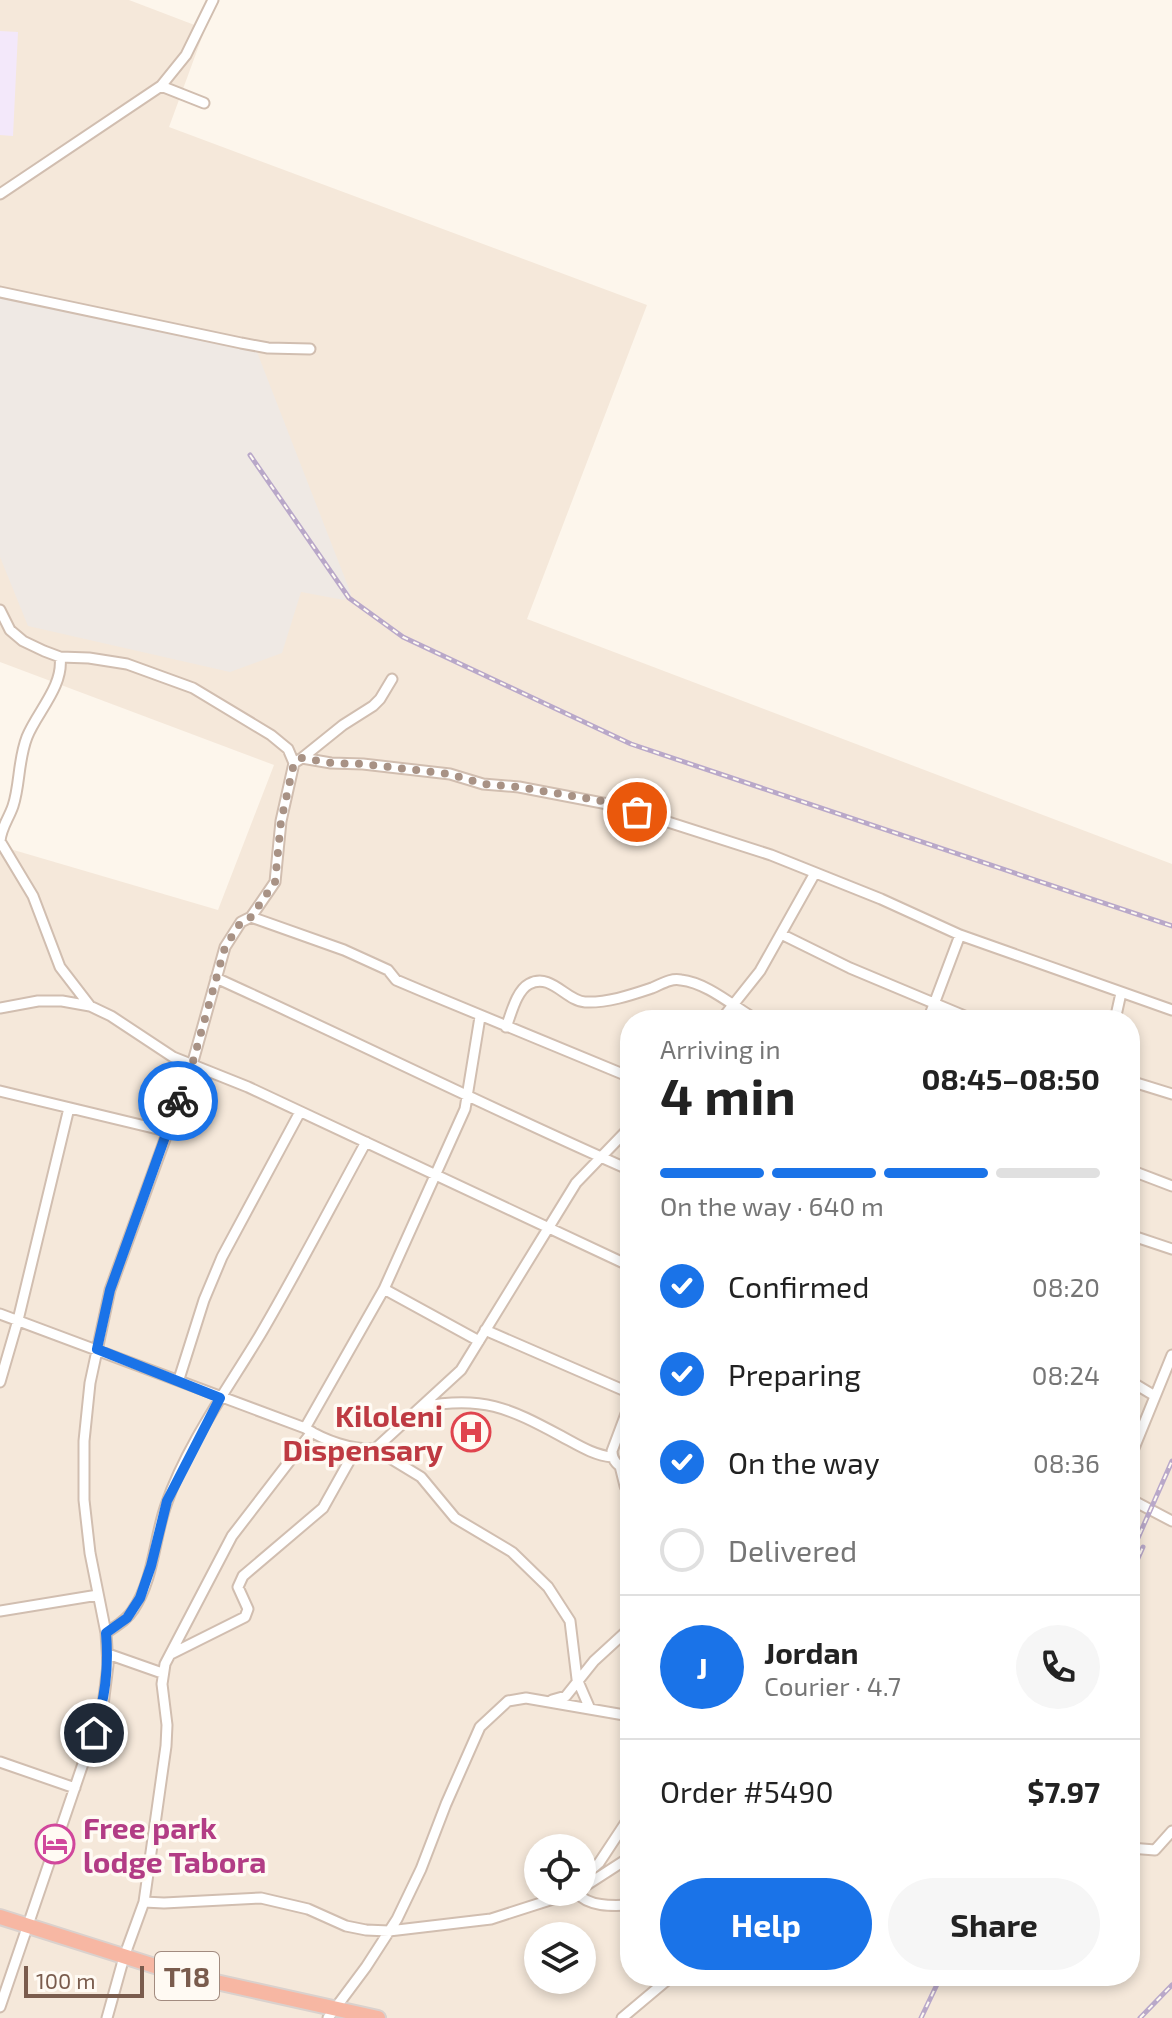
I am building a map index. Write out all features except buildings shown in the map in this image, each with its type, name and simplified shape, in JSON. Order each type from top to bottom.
[{"type":"highway","name":"T18","points":[[0,1917],[180,1974],[332,2014],[378,2018]]},
{"type":"street","points":[[0,194],[161,86],[186,55],[213,0]]},
{"type":"street","points":[[161,86],[204,103]]},
{"type":"street","points":[[0,292],[268,348],[310,349]]},
{"type":"street","points":[[0,610],[10,630],[23,641],[60,657],[127,664],[193,688],[283,744],[298,760],[450,774],[483,784],[602,801],[746,846],[960,935],[1172,1010]]},
{"type":"street","points":[[60,657],[59,674],[53,690],[27,736],[16,775],[13,806],[0,841],[33,896],[60,967],[90,1006]]},
{"type":"street","points":[[0,2007],[103,1705],[108,1654],[86,1530],[84,1441],[90,1383],[110,1290],[192,1065],[225,947],[241,922],[251,917],[275,882],[281,821],[298,760],[373,706],[392,679]]},
{"type":"street","points":[[728,1010],[760,971],[815,873]]},
{"type":"street","points":[[251,917],[355,955],[388,970],[396,980],[620,1073]]},
{"type":"street","points":[[781,934],[850,968],[952,1010]]},
{"type":"street","points":[[931,1010],[960,935]]},
{"type":"street","points":[[216,978],[620,1166]]},
{"type":"street","points":[[506,1027],[515,1002],[525,987],[533,983],[554,985],[584,1002],[607,1001],[679,979],[714,993],[740,1010]]},
{"type":"street","points":[[1117,1010],[1121,993]]},
{"type":"street","points":[[1,1009],[38,1001],[90,1006],[111,1016],[173,1057],[219,1074],[620,1261]]},
{"type":"street","points":[[107,2018],[144,1902],[166,1746],[162,1673],[232,1536],[308,1430],[384,1289],[469,1095],[480,1017]]},
{"type":"street","points":[[1140,1084],[1172,1094]]},
{"type":"street","points":[[0,1091],[166,1131]]},
{"type":"street","points":[[0,1382],[69,1108]]},
{"type":"street","points":[[179,1379],[204,1300],[222,1257],[300,1112]]},
{"type":"street","points":[[375,1449],[455,1377],[576,1183],[620,1137]]},
{"type":"street","points":[[106,1633],[127,1618],[140,1598],[167,1501],[220,1398],[260,1335],[366,1142]]},
{"type":"street","points":[[1140,1174],[1172,1186]]},
{"type":"street","points":[[1140,1238],[1172,1249]]},
{"type":"street","points":[[384,1289],[479,1341]]},
{"type":"street","points":[[0,1314],[179,1379],[220,1398],[356,1449],[375,1449],[421,1477],[455,1518],[512,1552],[548,1587],[570,1621],[577,1679],[590,1709]]},
{"type":"street","points":[[485,1330],[620,1389]]},
{"type":"street","points":[[1140,1433],[1172,1355]]},
{"type":"street","points":[[1140,1387],[1155,1396]]},
{"type":"street","points":[[417,1408],[456,1401],[502,1408],[518,1413],[594,1453],[612,1457],[620,1466]]},
{"type":"street","points":[[612,1457],[620,1428]]},
{"type":"street","points":[[171,1654],[245,1617],[248,1609],[238,1587],[243,1576],[323,1508],[356,1449]]},
{"type":"street","points":[[1140,1504],[1170,1518]]},
{"type":"street","points":[[0,1611],[98,1595]]},
{"type":"street","points":[[541,1701],[566,1696],[577,1679],[620,1636]]},
{"type":"street","points":[[108,1654],[162,1673]]},
{"type":"street","points":[[332,2014],[389,1931],[421,1869],[451,1790],[480,1727],[508,1701],[526,1698],[620,1714]]},
{"type":"street","points":[[0,1762],[75,1788]]},
{"type":"street","points":[[596,1866],[620,1831]]},
{"type":"street","points":[[1140,1849],[1155,1850],[1172,1831]]},
{"type":"street","points":[[596,1879],[620,1863]]},
{"type":"street","points":[[144,1902],[261,1898],[308,1909],[346,1926],[389,1931],[491,1919],[530,1906]]},
{"type":"street","points":[[596,1903],[620,1904]]},
{"type":"street","points":[[622,2018],[660,1986]]},
{"type":"shaded area","points":[[0,0],[129,0],[205,29],[169,127],[647,305],[527,619],[1172,864],[1172,2018],[0,2018],[0,846],[218,910],[274,765],[0,662]]},
{"type":"shaded area","points":[[0,31],[18,32],[13,136],[0,135]]},
{"type":"shaded area","points":[[0,297],[257,352],[351,594],[344,600],[301,592],[282,653],[230,672],[28,626],[0,557]]},
{"type":"railway","points":[[250,455],[349,598],[403,637],[631,744],[1172,926]]},
{"type":"railway","points":[[1140,1533],[1172,1461]]},
{"type":"railway","points":[[1140,1554],[1143,1547]]},
{"type":"railway","points":[[1140,2018],[1172,1985]]},
{"type":"railway","points":[[921,2018],[936,1986]]},
{"type":"way so far","points":[[178,1101],[192,1065],[225,947],[241,922],[251,917],[275,882],[281,821],[294,763],[302,758],[450,774],[483,784],[602,801],[637,812]]},
{"type":"place","name":"Kiloleni Dispensary","points":[[471,1432]]},
{"type":"place","name":"Free park lodge Tabora","points":[[55,1844]]},
{"type":"route","points":[[94,1733],[107,1678],[106,1633],[127,1618],[140,1598],[167,1501],[220,1398],[179,1379],[97,1349],[110,1290],[178,1101]]}]
